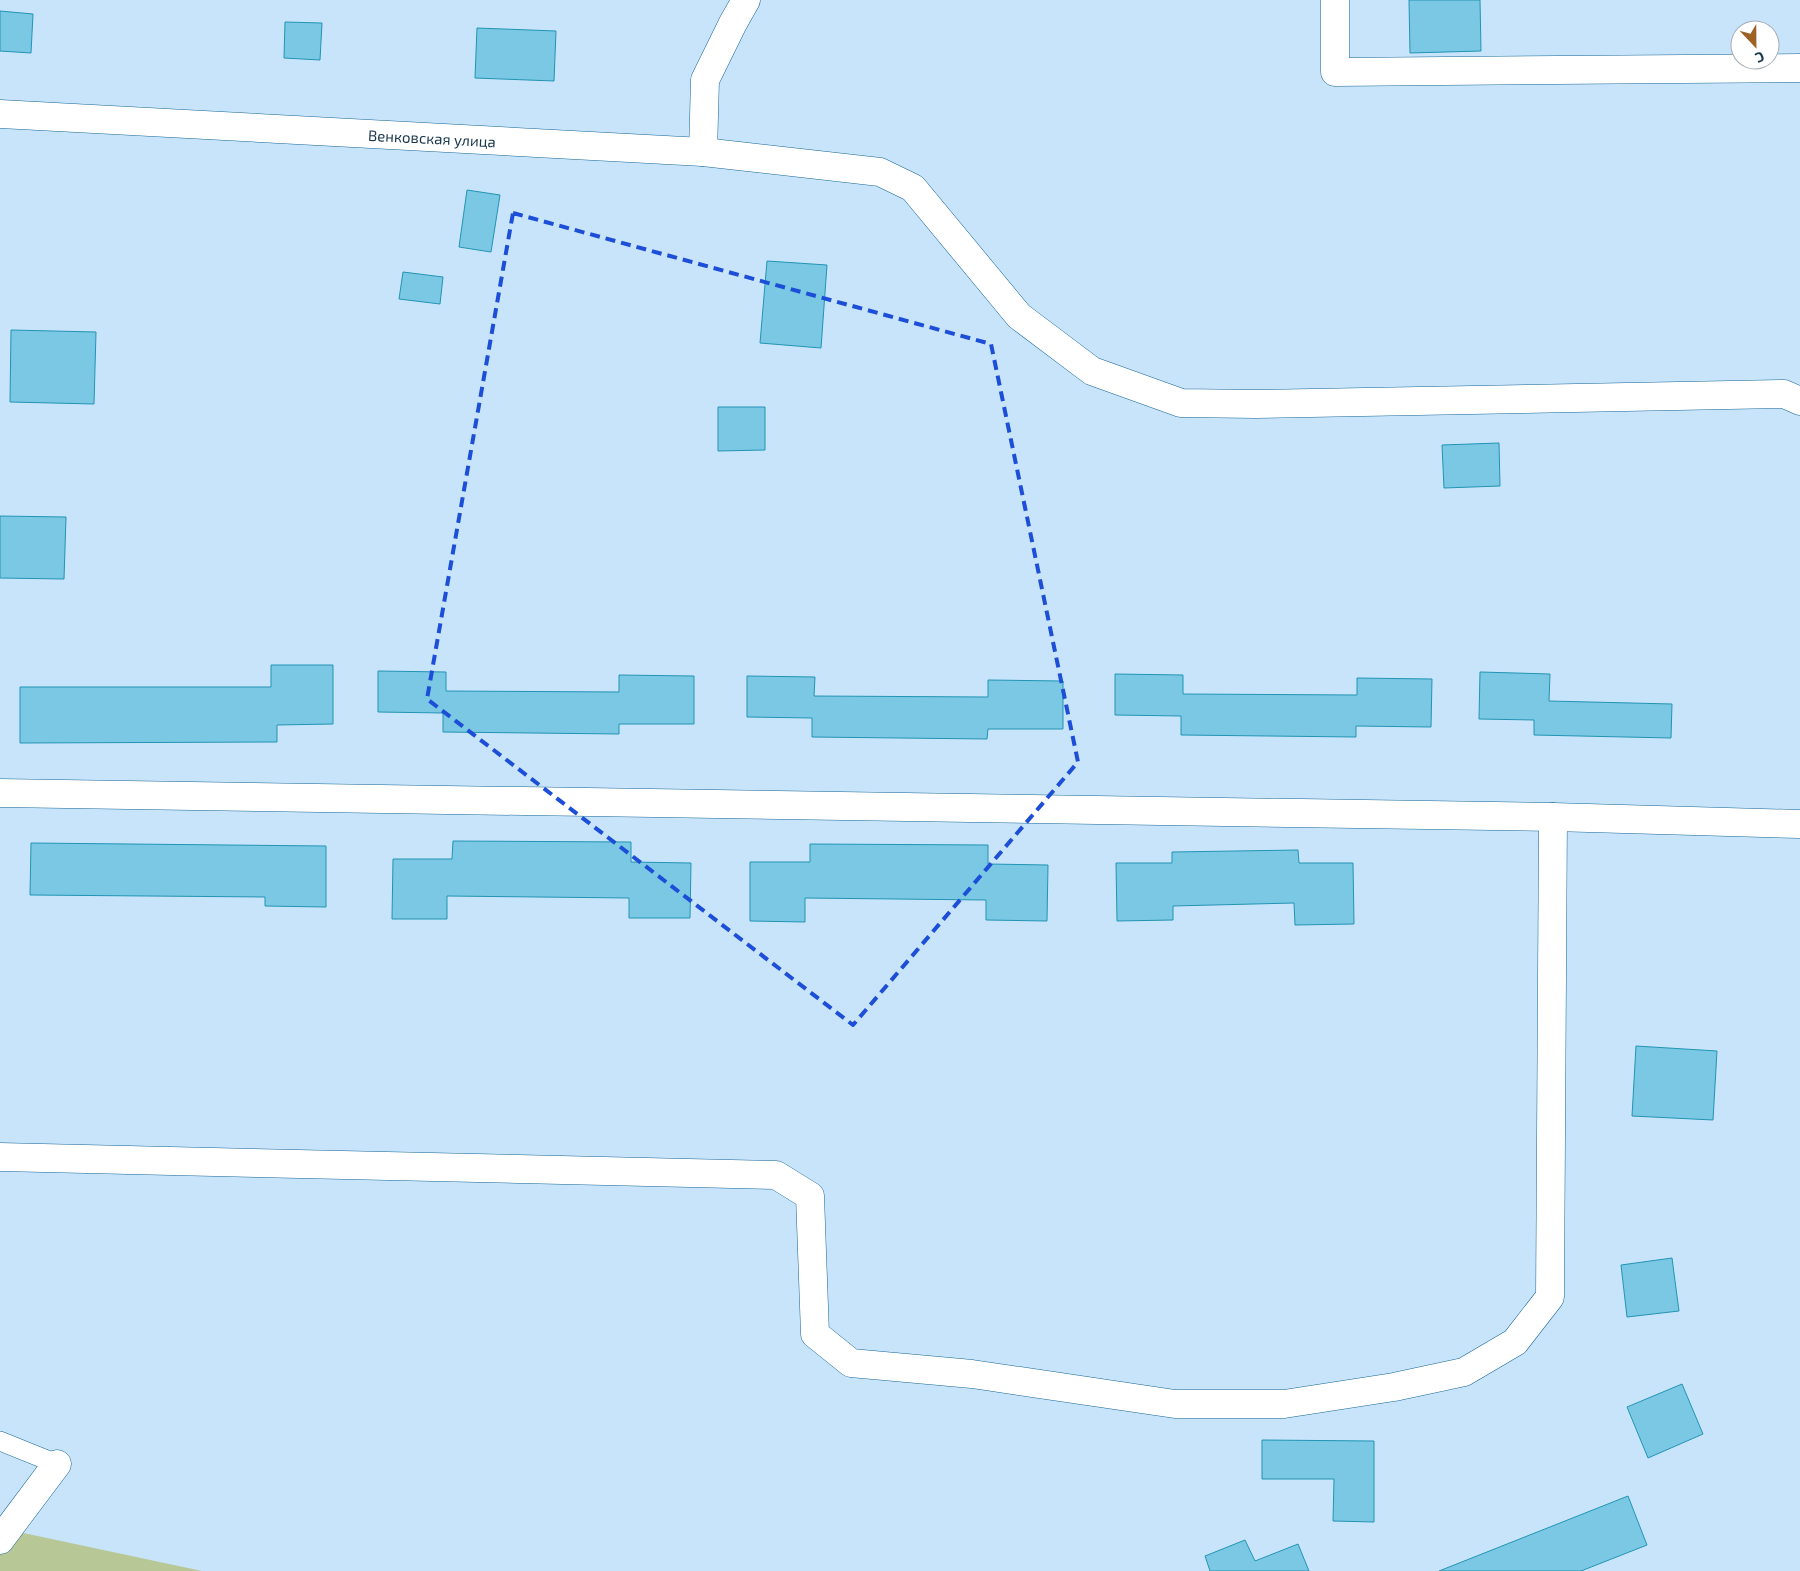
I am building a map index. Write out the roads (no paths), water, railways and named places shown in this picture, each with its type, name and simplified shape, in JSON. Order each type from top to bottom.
[{"type":"street","points":[[703,152],[705,80],[746,0]]},
{"type":"street","points":[[1335,0],[1335,72],[1800,68]]},
{"type":"street","name":"Венковская улица","points":[[0,114],[703,152],[880,172],[913,188],[1019,316],[1092,371],[1182,403],[1266,404],[1784,394],[1800,400]]},
{"type":"street","points":[[0,793],[1554,817],[1800,824]]},
{"type":"street","points":[[0,1157],[776,1174],[810,1196],[815,1334],[851,1363],[972,1374],[1175,1404],[1284,1404],[1394,1387],[1464,1372],[1515,1342],[1550,1297],[1554,817]]},
{"type":"street","points":[[0,1540],[57,1464]]},
{"type":"lane","points":[[0,1441],[57,1464]]}]
